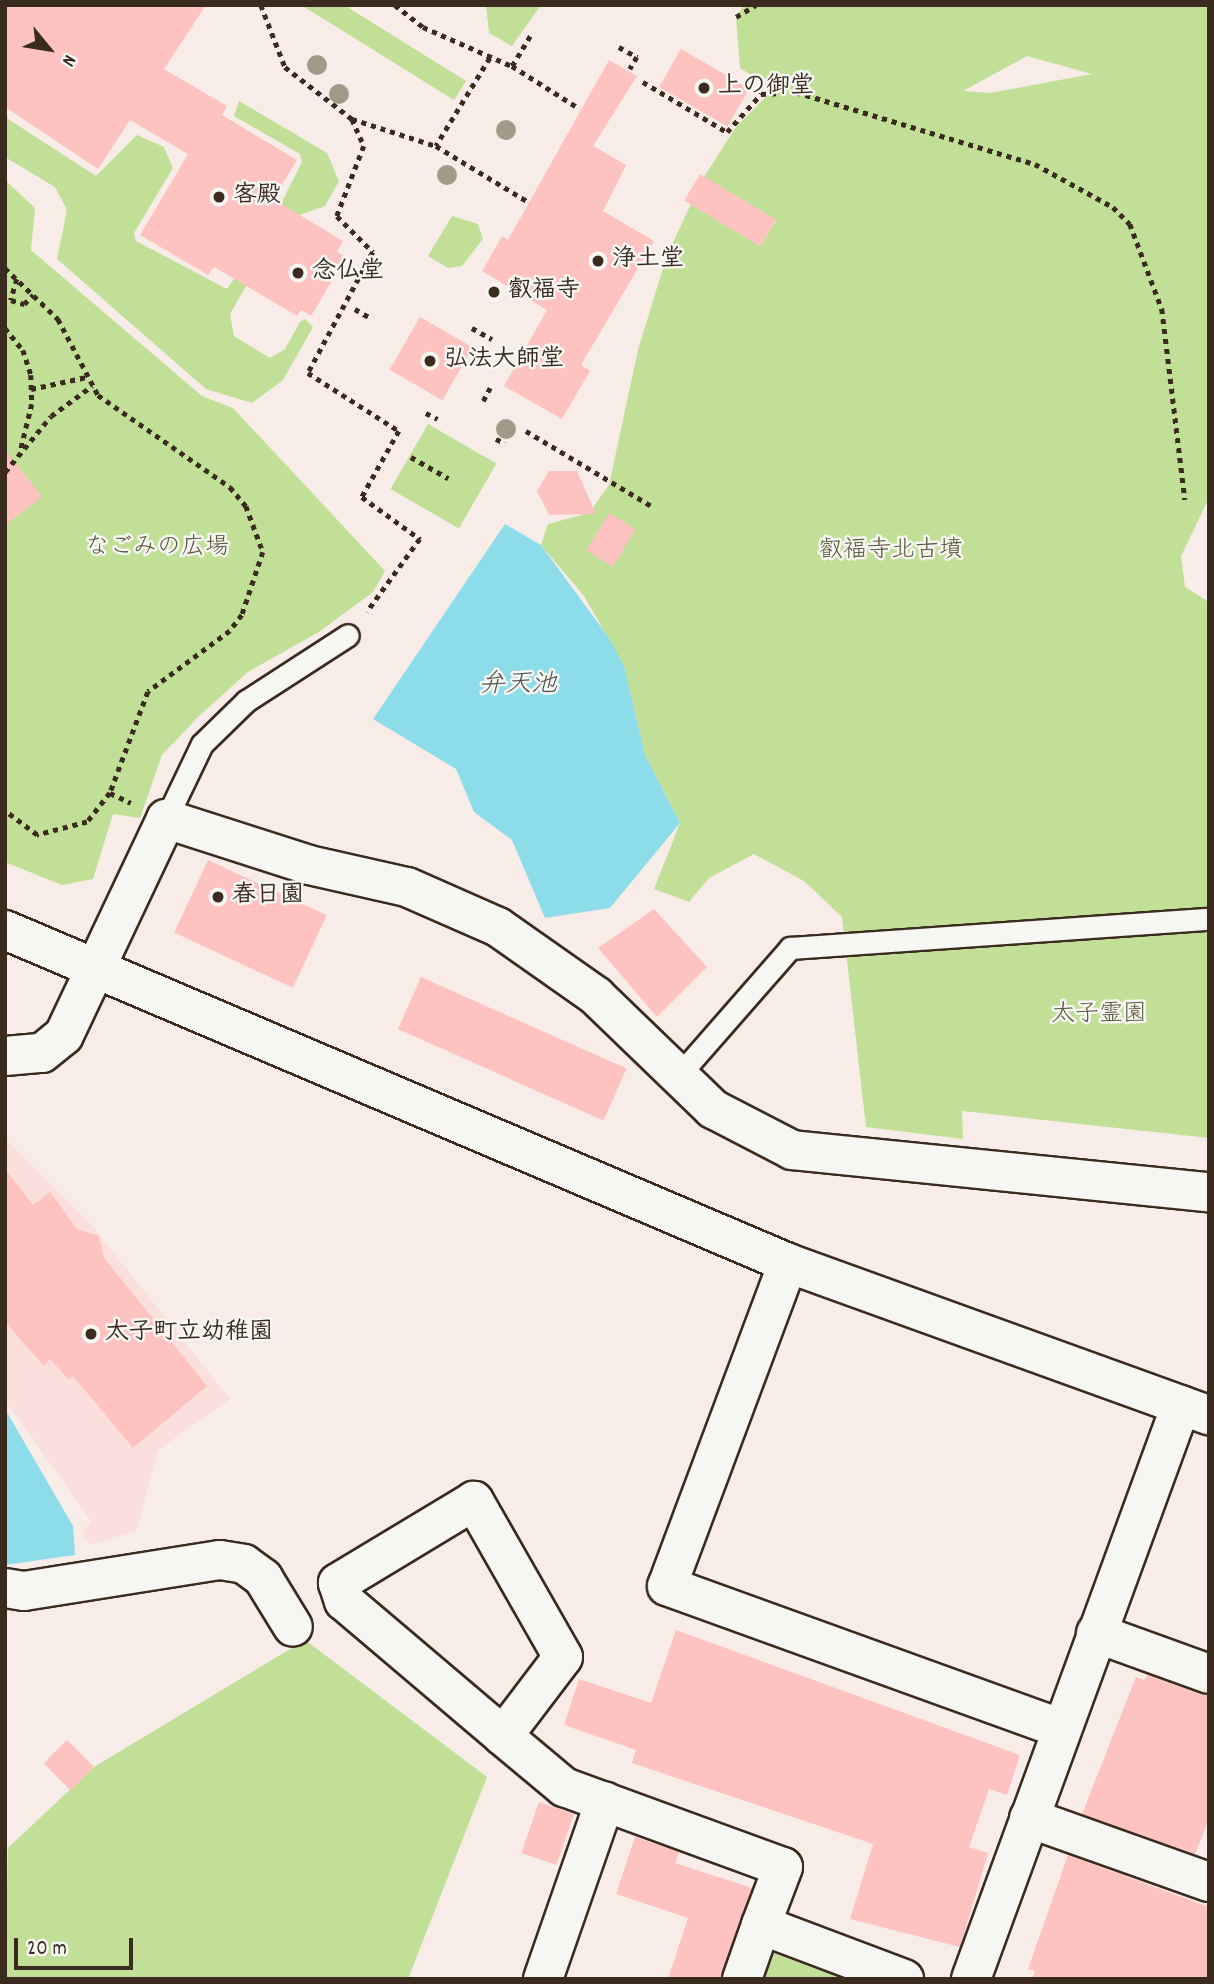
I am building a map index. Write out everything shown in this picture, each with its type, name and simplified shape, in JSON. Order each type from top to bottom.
[{"type":"street","points":[[5,1056],[42,1053],[64,1035],[99,968],[166,819],[454,905],[534,948],[597,996],[713,1109],[792,1150],[1209,1192]]},
{"type":"street","points":[[5,930],[99,968],[546,1165],[788,1263],[1195,1410],[1096,1633],[971,1979]]},
{"type":"street","points":[[788,1263],[667,1586],[1062,1728]]},
{"type":"street","points":[[503,1736],[563,1657],[474,1501],[338,1583],[344,1601],[503,1736],[564,1787],[783,1867],[742,1979]]},
{"type":"street","points":[[5,1588],[24,1591],[220,1560],[243,1564],[263,1578],[293,1627]]},
{"type":"street","points":[[1096,1633],[1209,1674]]},
{"type":"street","points":[[543,1979],[605,1801]]},
{"type":"street","points":[[1029,1818],[1209,1882]]},
{"type":"street","points":[[761,1925],[904,1979]]},
{"type":"lane","points":[[166,819],[202,744],[246,701],[348,635]]},
{"type":"lane","points":[[679,1075],[790,948],[1209,919]]},
{"type":"path","points":[[261,5],[285,67],[352,119],[436,146],[530,203]]},
{"type":"path","points":[[395,5],[423,27],[512,66],[580,109]]},
{"type":"path","points":[[736,17],[756,5]]},
{"type":"path","points":[[512,66],[532,33]]},
{"type":"path","points":[[620,47],[637,57],[630,69]]},
{"type":"path","points":[[436,146],[490,58]]},
{"type":"path","points":[[643,82],[727,132],[761,94],[796,92],[1035,164],[1113,207],[1135,235],[1162,309],[1185,500]]},
{"type":"path","points":[[348,635],[420,539],[362,497],[399,431],[308,373],[373,252],[337,216],[364,146],[352,119]]},
{"type":"path","points":[[5,268],[58,319],[92,386],[148,433],[197,458],[230,487],[246,506],[263,552],[242,615],[230,631],[148,692],[110,793],[87,822],[37,835],[5,811]]},
{"type":"path","points":[[17,279],[11,300],[24,304],[33,295]]},
{"type":"path","points":[[355,309],[369,317]]},
{"type":"path","points":[[5,328],[23,350],[31,389],[20,453]]},
{"type":"path","points":[[472,328],[492,339]]},
{"type":"path","points":[[31,389],[87,377]]},
{"type":"path","points":[[5,472],[51,416],[92,386]]},
{"type":"path","points":[[483,401],[490,387]]},
{"type":"path","points":[[426,413],[438,419]]},
{"type":"path","points":[[526,431],[653,507]]},
{"type":"path","points":[[496,439],[505,443]]},
{"type":"path","points":[[411,457],[448,478]]},
{"type":"shaded area","name":"太子町立幼稚園","points":[[5,1138],[90,1223],[230,1399],[158,1450],[137,1530],[91,1545],[82,1532],[91,1521],[5,1400]]},
{"type":"green space","points":[[301,5],[344,5],[466,81],[454,100]]},
{"type":"green space","points":[[486,5],[541,5],[512,46],[489,33]]},
{"type":"green space","name":"叡福寺北古墳","points":[[744,5],[1209,5],[1209,498],[1181,556],[1185,587],[1209,602],[1209,1138],[962,1111],[963,1139],[866,1127],[842,917],[804,881],[754,854],[709,878],[689,902],[654,889],[680,823],[645,755],[624,666],[584,596],[541,545],[548,524],[589,513],[609,485],[638,350],[667,255],[691,204],[760,246],[776,221],[704,177],[736,127],[769,94],[778,93],[740,68],[736,17]],"holes":[[[1027,56],[1092,74],[990,93],[963,91]]]},
{"type":"green space","points":[[239,101],[327,153],[339,181],[325,206],[283,221],[230,314],[234,336],[270,358],[285,349],[300,322],[305,319],[313,327],[283,380],[252,403],[206,389],[57,259],[67,210],[55,187],[5,157],[5,117],[96,176],[137,135],[164,147],[173,168],[134,233],[136,241],[227,289],[265,235],[302,162],[300,154],[234,116]]},
{"type":"green space","name":"なごみの広場","points":[[5,180],[35,208],[31,250],[202,396],[233,408],[385,571],[373,592],[319,632],[248,672],[199,716],[162,755],[140,818],[113,814],[93,879],[62,885],[5,862]]},
{"type":"green space","points":[[452,216],[478,224],[483,239],[462,266],[448,268],[428,256]]},
{"type":"green space","points":[[428,424],[496,464],[459,528],[390,489]]},
{"type":"green space","points":[[305,1640],[487,1777],[408,1979],[5,1979],[8,1848],[94,1767]]},
{"type":"green space","points":[[761,1949],[844,1979],[750,1979]]},
{"type":"water","name":"弁天池","points":[[505,524],[541,545],[609,638],[624,666],[645,755],[680,823],[610,908],[545,918],[512,840],[474,812],[456,769],[373,719]]},
{"type":"water","points":[[5,1409],[73,1526],[75,1555],[5,1565]]},
{"type":"building","points":[[5,5],[206,5],[164,69],[227,106],[222,115],[297,160],[273,199],[343,241],[337,252],[346,257],[311,316],[301,310],[297,316],[214,267],[208,275],[140,235],[188,154],[130,120],[98,169],[5,107]]},
{"type":"building","name":"上の御堂","points":[[681,49],[749,88],[727,127],[659,87]]},
{"type":"building","points":[[609,60],[637,76],[593,146],[626,165],[603,211],[654,241],[581,365],[590,371],[562,419],[504,386],[547,310],[482,271],[502,236],[508,240]]},
{"type":"building","points":[[700,174],[776,220],[760,246],[684,201]]},
{"type":"building","name":"弘法大師堂","points":[[420,317],[473,348],[442,400],[390,370]]},
{"type":"building","points":[[5,449],[42,497],[5,525]]},
{"type":"building","points":[[549,471],[577,471],[596,514],[549,515],[537,491]]},
{"type":"building","points":[[609,513],[636,529],[613,567],[586,551]]},
{"type":"building","points":[[208,860],[327,915],[293,988],[174,933]]},
{"type":"building","points":[[654,909],[707,967],[657,1017],[598,948]]},
{"type":"building","points":[[421,977],[627,1069],[603,1121],[398,1029]]},
{"type":"building","points":[[5,1169],[33,1205],[50,1192],[77,1229],[99,1236],[104,1258],[207,1386],[133,1448],[73,1376],[69,1380],[50,1359],[44,1366],[5,1322]]},
{"type":"building","points":[[676,1630],[1020,1755],[1007,1795],[989,1789],[969,1847],[988,1853],[960,1947],[850,1919],[873,1844],[632,1763],[636,1750],[564,1725],[579,1679],[651,1703]]},
{"type":"building","points":[[1147,1675],[1209,1697],[1209,1819],[1195,1854],[1082,1814],[1136,1677],[1144,1680]]},
{"type":"building","points":[[67,1740],[94,1767],[71,1790],[44,1763]]},
{"type":"building","points":[[539,1802],[574,1814],[556,1865],[521,1853]]},
{"type":"building","points":[[635,1837],[679,1852],[675,1863],[752,1888],[721,1979],[668,1979],[688,1918],[616,1894]]},
{"type":"building","points":[[1068,1855],[1209,1907],[1209,1979],[1032,1979],[1035,1971],[1028,1969]]},
{"type":"place","name":"上の御堂","points":[[704,88]]},
{"type":"place","name":"客殿","points":[[219,197]]},
{"type":"place","name":"浄土堂","points":[[598,261]]},
{"type":"place","name":"念仏堂","points":[[298,273]]},
{"type":"place","name":"叡福寺","points":[[494,292]]},
{"type":"place","name":"弘法大師堂","points":[[430,361]]},
{"type":"place","name":"春日園","points":[[218,897]]},
{"type":"place","name":"太子町立幼稚園","points":[[91,1334]]},
{"type":"park label","name":"太子霊園","points":[[1099,1016]]}]
